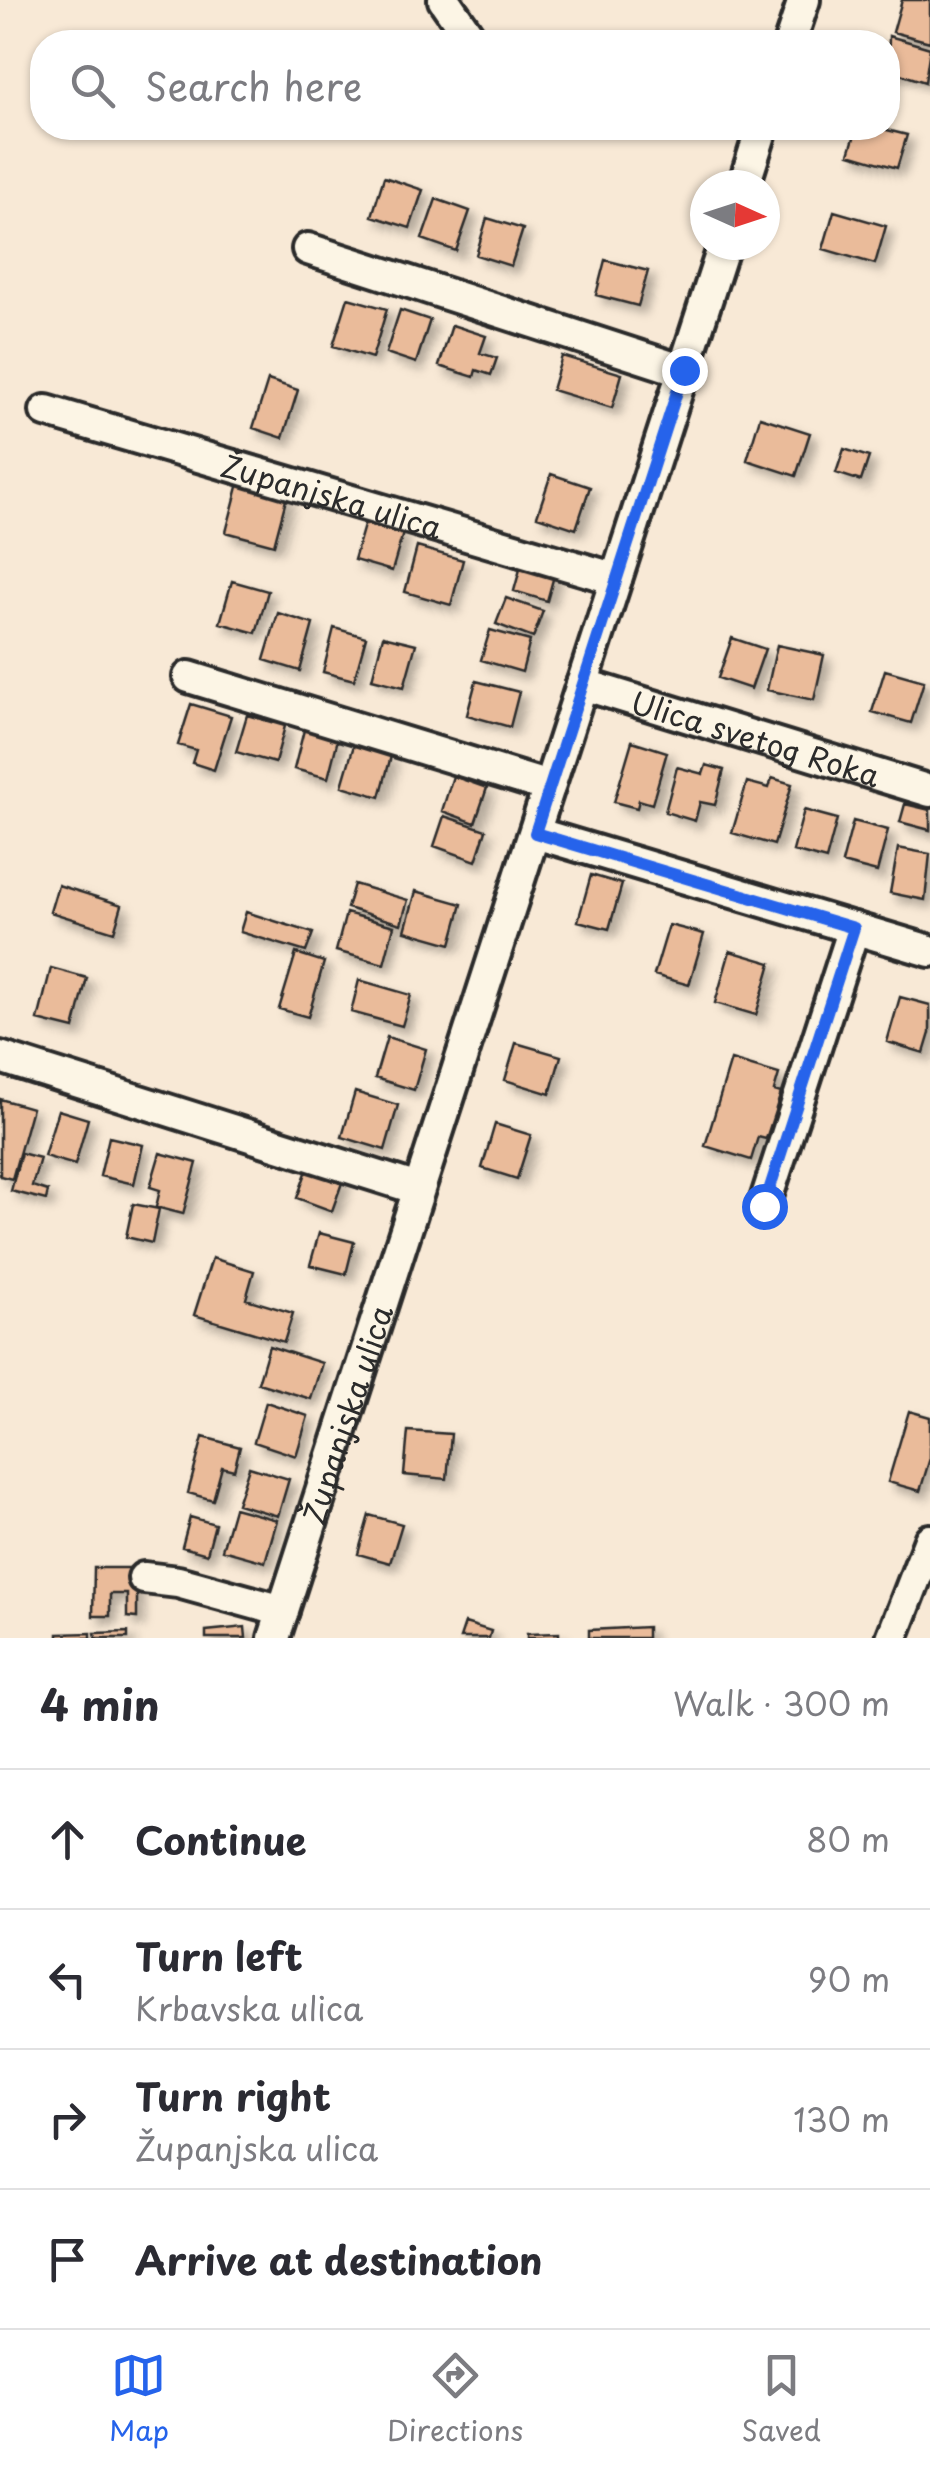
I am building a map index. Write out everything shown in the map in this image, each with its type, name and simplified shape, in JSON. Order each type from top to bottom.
[{"type":"street","points":[[444,0],[465,30]]},
{"type":"street","points":[[794,30],[804,0]]},
{"type":"street","points":[[748,170],[755,140]]},
{"type":"street","points":[[308,250],[684,370]]},
{"type":"street","name":"Županjska ulica","points":[[279,1625],[719,260]]},
{"type":"street","name":"Županjska ulica","points":[[46,411],[616,579]]},
{"type":"street","points":[[189,677],[549,787]]},
{"type":"street","name":"Ulica svetog Roka","points":[[582,684],[930,791]]},
{"type":"street","points":[[535,833],[930,951]]},
{"type":"street","points":[[764,1206],[854,928]]},
{"type":"street","points":[[0,1057],[418,1189]]},
{"type":"street","points":[[892,1638],[930,1540]]},
{"type":"street","points":[[144,1578],[178,1582],[279,1625]]},
{"type":"building","points":[[902,0],[930,0],[930,42],[894,30]]},
{"type":"building","points":[[900,39],[930,48],[925,82],[900,74]]},
{"type":"building","points":[[900,133],[907,135],[897,168],[849,154],[853,140],[900,140]]},
{"type":"building","points":[[384,177],[423,190],[410,228],[372,216]]},
{"type":"building","points":[[436,199],[470,211],[456,251],[422,239]]},
{"type":"building","points":[[834,211],[886,226],[875,264],[823,249]]},
{"type":"building","points":[[487,218],[523,229],[511,266],[476,255]]},
{"type":"building","points":[[605,260],[648,271],[638,306],[596,295]]},
{"type":"building","points":[[348,298],[387,309],[372,358],[333,346]]},
{"type":"building","points":[[400,310],[430,320],[416,363],[386,353]]},
{"type":"building","points":[[452,325],[486,336],[480,353],[497,358],[491,375],[476,370],[474,377],[439,366]]},
{"type":"building","points":[[562,356],[622,374],[612,408],[552,390]]},
{"type":"building","points":[[268,380],[298,390],[283,438],[253,428]]},
{"type":"building","points":[[760,417],[810,433],[796,476],[747,460]]},
{"type":"building","points":[[844,449],[869,457],[861,481],[836,473]]},
{"type":"building","points":[[551,474],[590,487],[576,529],[537,516]]},
{"type":"building","points":[[239,483],[287,496],[274,545],[226,532]]},
{"type":"building","points":[[365,522],[403,533],[392,571],[354,560]]},
{"type":"building","points":[[417,547],[463,560],[451,605],[405,592]]},
{"type":"building","points":[[522,562],[555,572],[547,601],[514,591]]},
{"type":"building","points":[[232,581],[268,591],[256,633],[220,623]]},
{"type":"building","points":[[506,598],[543,611],[533,638],[496,624]]},
{"type":"building","points":[[278,613],[313,624],[300,671],[264,660]]},
{"type":"building","points":[[334,628],[366,637],[354,680],[323,672]]},
{"type":"building","points":[[490,630],[530,641],[522,672],[481,660]]},
{"type":"building","points":[[383,636],[416,644],[404,687],[372,679]]},
{"type":"building","points":[[732,638],[765,649],[751,689],[718,678]]},
{"type":"building","points":[[777,645],[824,655],[814,700],[767,690]]},
{"type":"building","points":[[885,670],[924,681],[911,723],[872,712]]},
{"type":"building","points":[[476,681],[519,692],[510,727],[467,715]]},
{"type":"building","points":[[191,704],[231,716],[214,770],[192,763],[196,750],[178,745]]},
{"type":"building","points":[[247,715],[285,726],[275,763],[236,752]]},
{"type":"building","points":[[304,730],[338,739],[328,778],[294,769]]},
{"type":"building","points":[[632,741],[667,752],[652,804],[639,800],[637,808],[614,802]]},
{"type":"building","points":[[354,745],[391,756],[380,797],[342,786]]},
{"type":"building","points":[[706,765],[724,770],[715,805],[700,802],[695,821],[665,812],[677,767],[703,774]]},
{"type":"building","points":[[453,776],[487,788],[475,823],[442,811]]},
{"type":"building","points":[[772,778],[792,784],[774,845],[732,833],[747,782],[769,788]]},
{"type":"building","points":[[905,804],[930,810],[930,830],[900,822]]},
{"type":"building","points":[[804,810],[837,819],[826,860],[793,851]]},
{"type":"building","points":[[444,816],[486,830],[476,861],[434,846]]},
{"type":"building","points":[[853,821],[888,830],[877,872],[842,863]]},
{"type":"building","points":[[898,848],[930,854],[925,900],[890,893]]},
{"type":"building","points":[[591,875],[622,884],[609,929],[578,921]]},
{"type":"building","points":[[354,884],[408,900],[401,924],[347,908]]},
{"type":"building","points":[[58,885],[122,905],[114,932],[50,912]]},
{"type":"building","points":[[416,891],[462,904],[451,944],[405,931]]},
{"type":"building","points":[[246,912],[313,933],[306,952],[240,932]]},
{"type":"building","points":[[346,913],[394,926],[384,964],[336,951]]},
{"type":"building","points":[[669,925],[704,934],[689,985],[654,975]]},
{"type":"building","points":[[730,951],[771,963],[756,1015],[715,1003]]},
{"type":"building","points":[[296,953],[324,962],[308,1017],[279,1009]]},
{"type":"building","points":[[51,968],[87,978],[74,1029],[38,1020]]},
{"type":"building","points":[[359,980],[411,995],[402,1026],[351,1012]]},
{"type":"building","points":[[900,997],[930,1005],[930,1033],[924,1053],[887,1042]]},
{"type":"building","points":[[387,1037],[426,1049],[414,1090],[375,1078]]},
{"type":"building","points":[[516,1043],[561,1056],[550,1094],[505,1080]]},
{"type":"building","points":[[731,1060],[779,1074],[774,1091],[781,1093],[766,1139],[758,1137],[751,1160],[705,1146]]},
{"type":"building","points":[[355,1092],[398,1105],[385,1150],[342,1137]]},
{"type":"building","points":[[0,1099],[32,1108],[12,1179],[0,1176]]},
{"type":"building","points":[[58,1110],[88,1119],[75,1165],[44,1156]]},
{"type":"building","points":[[495,1124],[531,1135],[517,1179],[482,1168]]},
{"type":"building","points":[[109,1137],[143,1145],[134,1184],[100,1176]]},
{"type":"building","points":[[21,1153],[40,1158],[32,1186],[48,1191],[46,1200],[11,1191]]},
{"type":"building","points":[[160,1153],[197,1163],[183,1214],[156,1207],[160,1190],[150,1187]]},
{"type":"building","points":[[308,1167],[343,1180],[332,1211],[297,1198]]},
{"type":"building","points":[[133,1204],[159,1209],[152,1243],[126,1237]]},
{"type":"building","points":[[319,1233],[354,1242],[346,1274],[310,1265]]},
{"type":"building","points":[[212,1258],[254,1271],[246,1299],[293,1313],[284,1342],[194,1315]]},
{"type":"building","points":[[269,1346],[322,1363],[311,1399],[258,1383]]},
{"type":"building","points":[[266,1402],[308,1416],[296,1456],[254,1442]]},
{"type":"building","points":[[909,1411],[930,1417],[930,1458],[920,1491],[888,1482]]},
{"type":"building","points":[[408,1431],[451,1434],[447,1479],[404,1475]]},
{"type":"building","points":[[203,1437],[240,1447],[234,1470],[222,1467],[213,1500],[188,1493]]},
{"type":"building","points":[[249,1467],[289,1479],[278,1516],[237,1504]]},
{"type":"building","points":[[234,1508],[277,1520],[265,1562],[222,1550]]},
{"type":"building","points":[[369,1515],[402,1524],[390,1563],[358,1554]]},
{"type":"building","points":[[190,1517],[215,1524],[207,1554],[182,1547]]},
{"type":"building","points":[[94,1568],[137,1568],[137,1618],[127,1617],[127,1594],[110,1594],[110,1616],[93,1616]]},
{"type":"building","points":[[465,1623],[491,1631],[489,1638],[460,1638]]},
{"type":"building","points":[[245,1627],[246,1638],[206,1638],[206,1631]]},
{"type":"building","points":[[647,1627],[647,1638],[589,1638],[589,1630]]},
{"type":"building","points":[[128,1632],[128,1638],[96,1638],[95,1633]]},
{"type":"building","points":[[91,1633],[91,1638],[58,1638],[58,1634]]},
{"type":"building","points":[[559,1633],[559,1638],[527,1638],[527,1634]]},
{"type":"route","points":[[684,370],[535,833],[854,928],[764,1206]]}]
